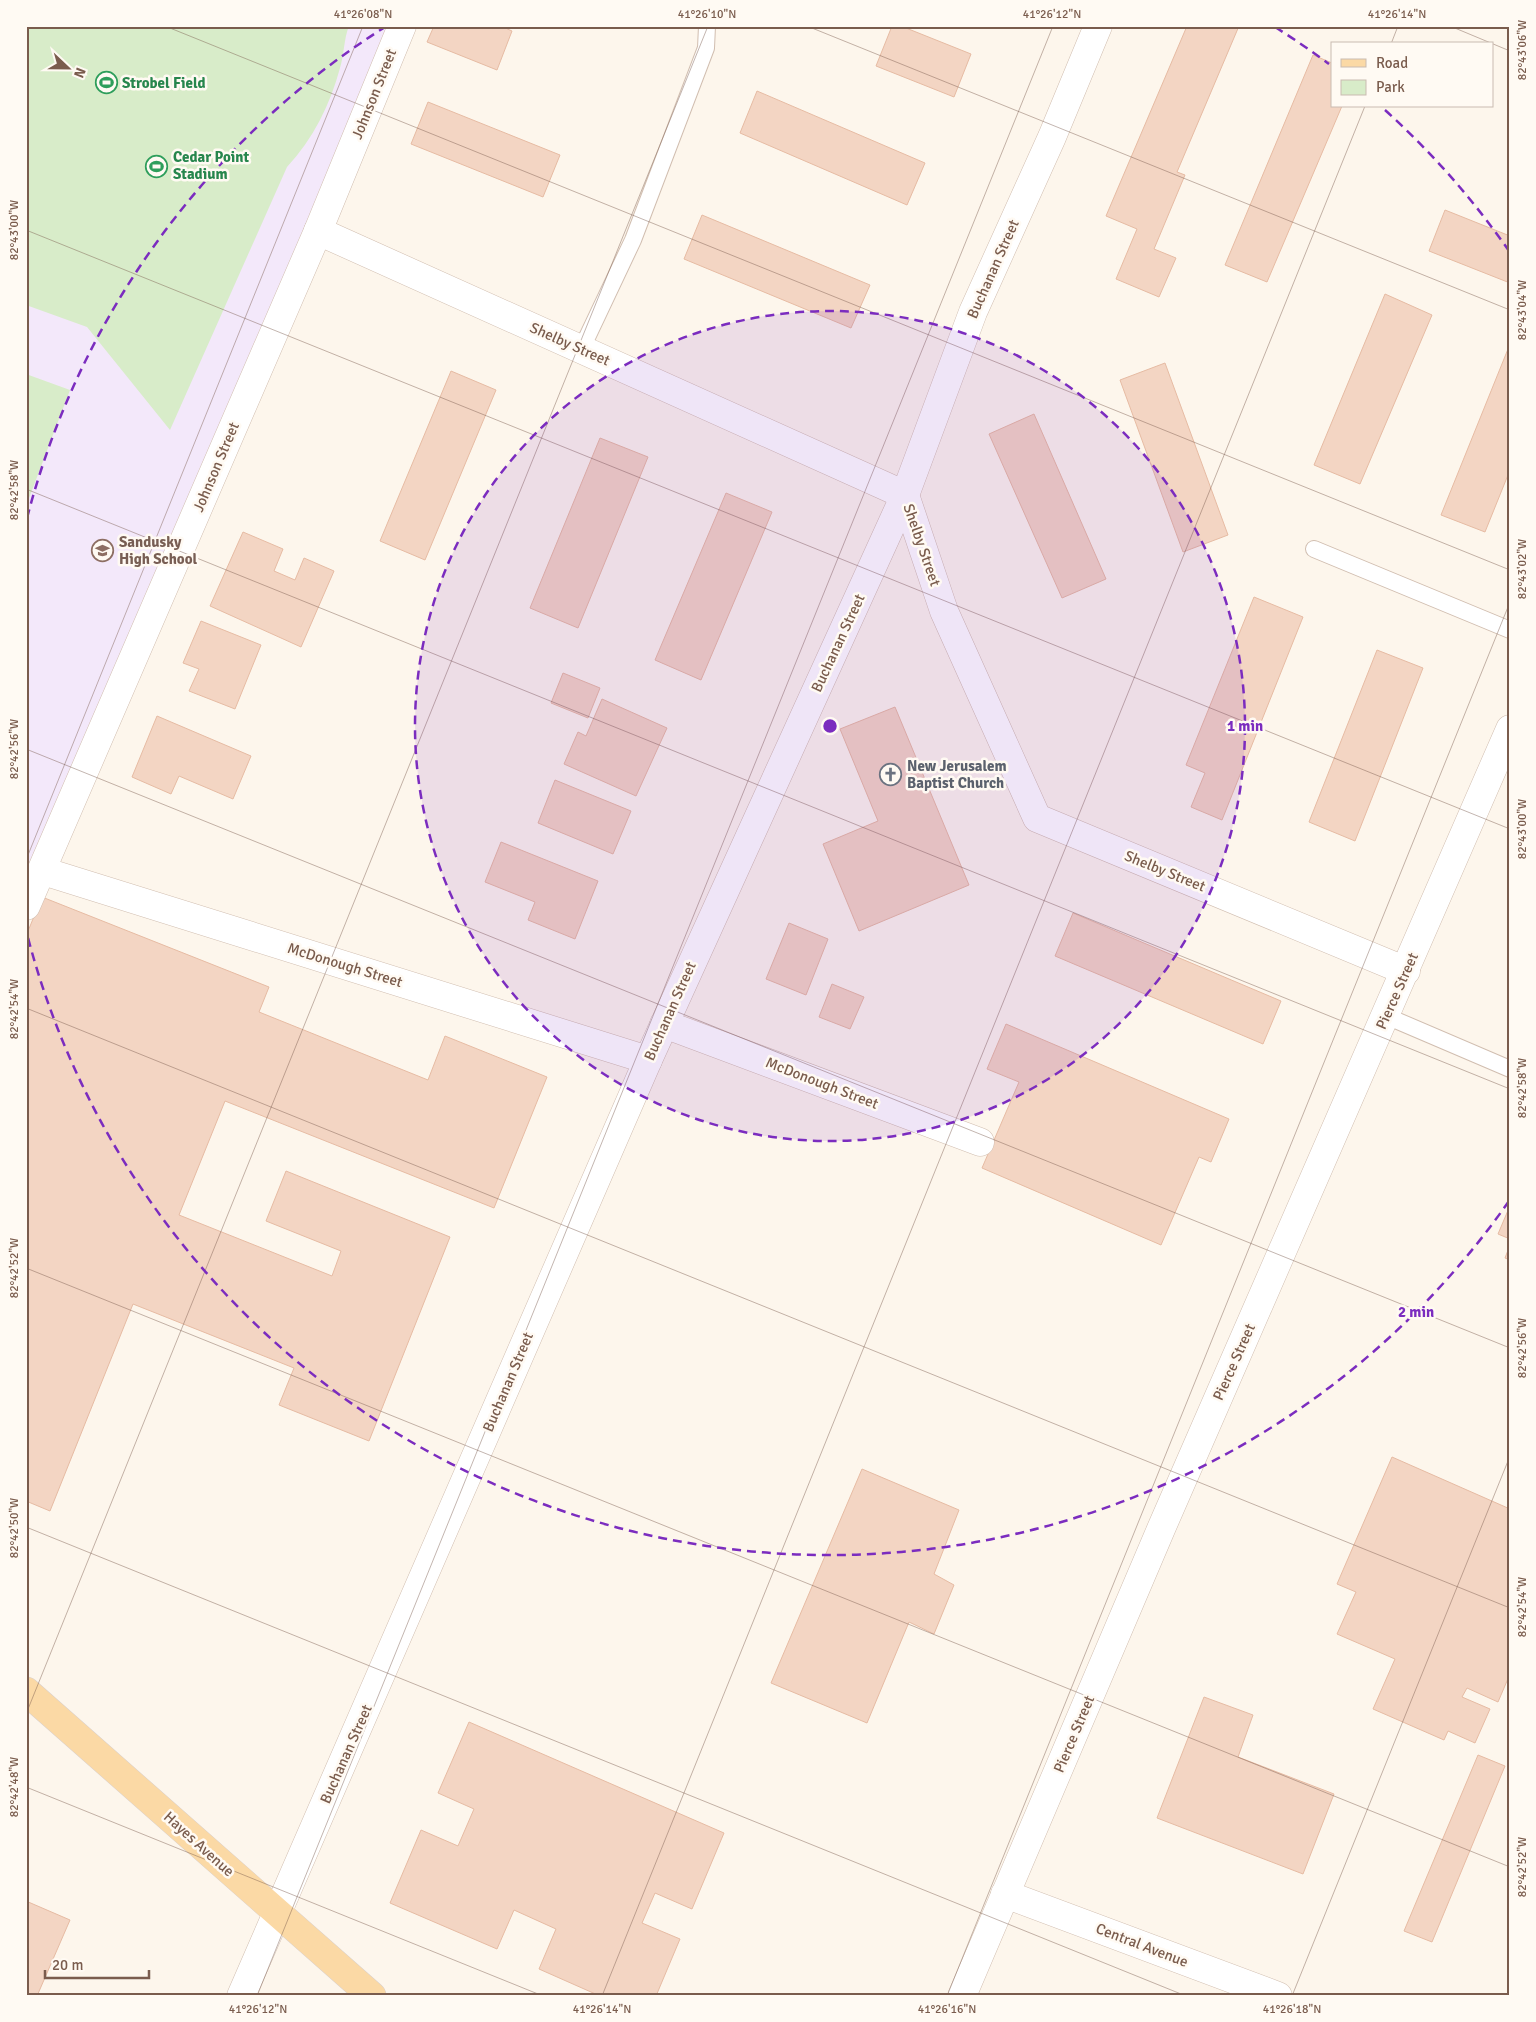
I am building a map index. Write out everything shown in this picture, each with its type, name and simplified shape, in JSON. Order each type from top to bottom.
[{"type":"main road","name":"Hayes Avenue","points":[[26,1691],[372,1996]]},
{"type":"street","name":"Johnson Street","points":[[26,906],[43,871],[318,231],[402,26]]},
{"type":"street","name":"Buchanan Street","points":[[241,1996],[648,1060],[905,495],[974,312],[1052,137],[1098,26]]},
{"type":"street","name":"Shelby Street","points":[[318,231],[905,495],[944,611],[1037,818],[1406,970]]},
{"type":"street","name":"Pierce Street","points":[[962,1996],[1161,1529],[1510,729]]},
{"type":"street","name":"McDonough Street","points":[[43,871],[648,1060]]},
{"type":"street","name":"McDonough Street","points":[[664,1024],[980,1142]]},
{"type":"street","name":"Central Avenue","points":[[1005,1894],[1278,1996]]},
{"type":"lane","points":[[581,350],[633,240],[706,48],[707,26]]},
{"type":"lane","points":[[1314,549],[1510,630]]},
{"type":"lane","points":[[1386,1016],[1510,1069]]},
{"type":"shaded area","name":"Sandusky High School","points":[[26,26],[402,26],[26,906]]},
{"type":"green space","name":"Cedar Point Stadium","points":[[26,26],[349,26],[340,68],[326,108],[313,133],[287,167],[170,430],[87,327],[26,305]]},
{"type":"green space","points":[[26,374],[70,390],[26,506]]},
{"type":"building","points":[[434,26],[501,26],[512,31],[497,70],[427,42]]},
{"type":"building","points":[[892,26],[901,26],[971,54],[954,97],[876,66]]},
{"type":"building","points":[[1187,26],[1239,26],[1177,172],[1185,175],[1154,249],[1176,258],[1159,297],[1116,279],[1137,229],[1106,216]]},
{"type":"building","points":[[1313,55],[1331,63],[1331,108],[1341,108],[1267,282],[1225,265]]},
{"type":"building","points":[[757,91],[925,163],[907,205],[740,133]]},
{"type":"building","points":[[428,102],[560,155],[543,197],[411,144]]},
{"type":"building","points":[[1445,210],[1510,236],[1510,283],[1429,251]]},
{"type":"building","points":[[702,215],[870,285],[851,328],[684,259]]},
{"type":"building","points":[[1385,294],[1432,315],[1360,484],[1314,465]]},
{"type":"building","points":[[1508,349],[1510,350],[1510,470],[1485,532],[1441,515]]},
{"type":"building","points":[[1165,363],[1228,535],[1183,552],[1120,380]]},
{"type":"building","points":[[451,371],[496,390],[425,560],[380,541]]},
{"type":"building","points":[[1034,414],[1106,579],[1062,598],[989,434]]},
{"type":"building","points":[[600,438],[648,457],[578,628],[530,608]]},
{"type":"building","points":[[726,493],[772,512],[701,680],[655,660]]},
{"type":"building","points":[[243,532],[283,549],[274,571],[295,580],[304,558],[334,571],[301,647],[210,606]]},
{"type":"building","points":[[1254,597],[1303,617],[1222,820],[1191,807],[1205,773],[1186,765]]},
{"type":"building","points":[[201,621],[261,645],[235,709],[189,691],[199,669],[183,663]]},
{"type":"building","points":[[1377,650],[1423,668],[1355,841],[1309,822]]},
{"type":"building","points":[[563,673],[600,688],[588,718],[551,703]]},
{"type":"building","points":[[602,699],[667,728],[636,796],[564,764],[578,732],[586,736]]},
{"type":"building","name":"New Jerusalem Baptist Church","points":[[895,707],[969,885],[859,931],[823,844],[878,821],[840,729]]},
{"type":"building","points":[[157,716],[251,756],[233,799],[179,776],[171,794],[132,777]]},
{"type":"building","points":[[555,780],[631,811],[613,854],[538,823]]},
{"type":"building","points":[[501,842],[598,881],[575,939],[528,920],[535,902],[485,882]]},
{"type":"building","points":[[42,897],[269,987],[259,1012],[428,1080],[445,1036],[547,1077],[494,1208],[225,1101],[179,1215],[332,1276],[341,1251],[266,1221],[286,1171],[450,1237],[369,1441],[279,1405],[294,1368],[133,1304],[50,1511],[26,1501],[26,936]]},
{"type":"building","points":[[1073,913],[1281,1001],[1263,1044],[1055,956]]},
{"type":"building","points":[[789,923],[828,939],[806,995],[766,979]]},
{"type":"building","points":[[832,984],[864,997],[850,1029],[819,1017]]},
{"type":"building","points":[[1006,1024],[1229,1119],[1211,1162],[1199,1157],[1161,1245],[982,1168],[1019,1082],[987,1069]]},
{"type":"building","points":[[1510,1208],[1510,1239],[1498,1234]]},
{"type":"building","points":[[1510,1245],[1510,1260],[1505,1258]]},
{"type":"building","points":[[1392,1457],[1510,1509],[1510,1674],[1498,1702],[1467,1688],[1462,1697],[1490,1709],[1475,1743],[1448,1731],[1444,1740],[1373,1709],[1395,1659],[1337,1634],[1356,1592],[1337,1584]]},
{"type":"building","points":[[862,1469],[959,1510],[934,1574],[954,1585],[934,1634],[909,1622],[867,1723],[771,1683]]},
{"type":"building","points":[[1204,1697],[1253,1715],[1238,1757],[1334,1794],[1303,1874],[1157,1818]]},
{"type":"building","points":[[469,1722],[724,1833],[692,1909],[655,1893],[642,1923],[680,1939],[656,1996],[600,1996],[539,1969],[556,1929],[514,1910],[497,1949],[390,1903],[421,1830],[458,1846],[474,1809],[438,1793]]},
{"type":"building","points":[[1478,1755],[1505,1766],[1432,1942],[1404,1931]]},
{"type":"building","points":[[26,1901],[70,1920],[37,1996],[26,1996]]},
{"type":"place","name":"Strobel Field","points":[[106,83]]},
{"type":"place","name":"Cedar Point Stadium","points":[[157,166]]},
{"type":"place","name":"Sandusky High School","points":[[103,551]]},
{"type":"place","name":"New Jerusalem Baptist Church","points":[[891,775]]}]
